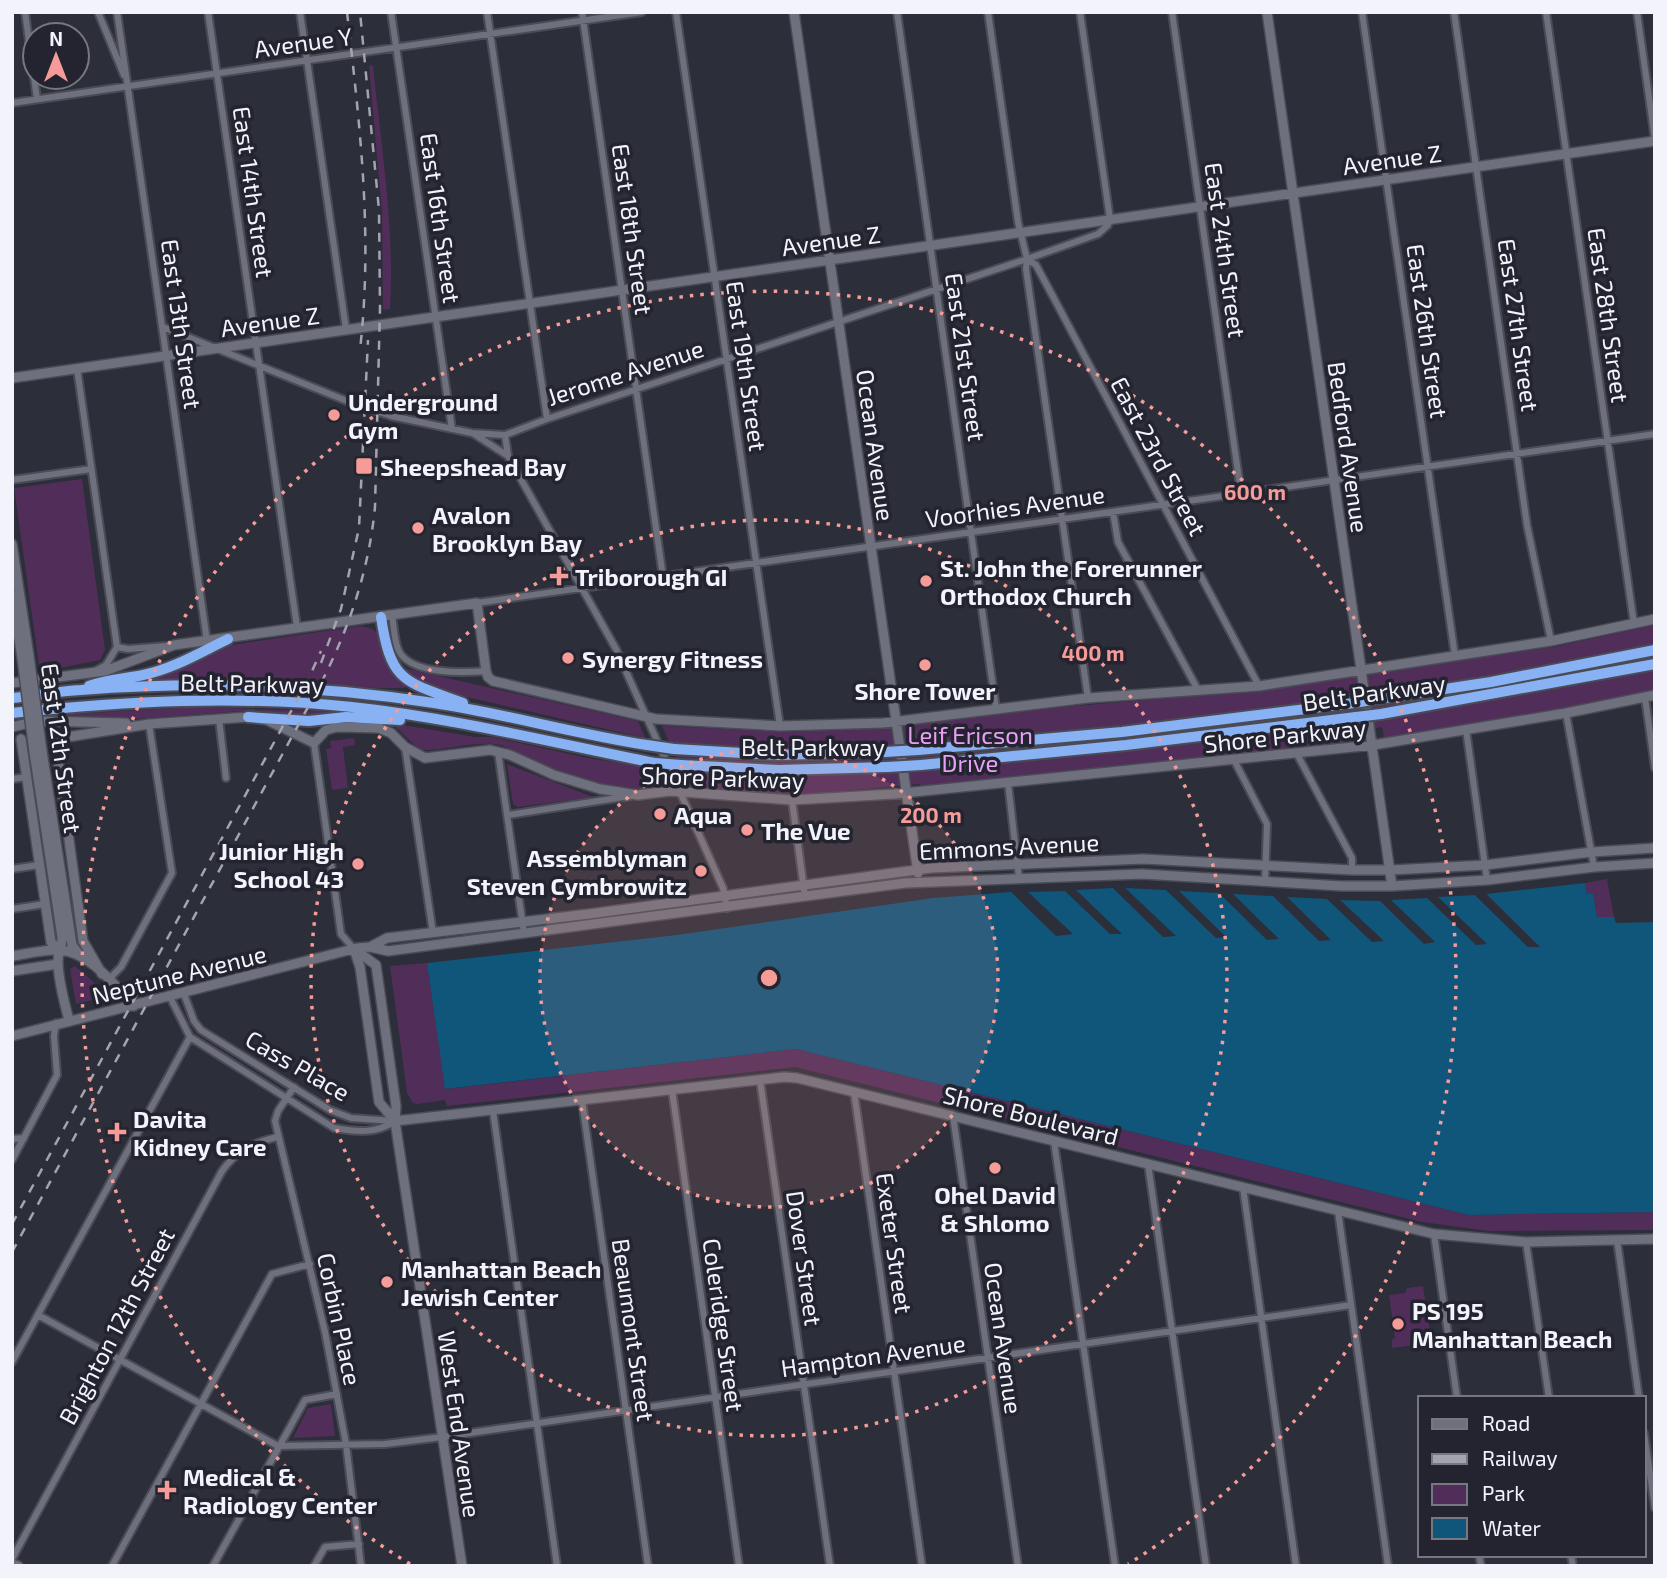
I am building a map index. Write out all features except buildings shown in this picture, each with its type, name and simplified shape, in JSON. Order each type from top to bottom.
[{"type":"highway","points":[[387,616],[388,656],[397,670],[410,682],[424,690],[495,715]]},
{"type":"highway","points":[[78,690],[106,679],[143,675],[168,667],[228,639]]},
{"type":"highway","name":"Belt Parkway","points":[[12,698],[78,690],[196,685],[298,688],[376,695],[495,715],[647,746],[778,755],[885,752],[1122,732],[1354,703],[1503,680],[1655,650]]},
{"type":"highway","name":"Belt Parkway","points":[[12,713],[98,705],[220,701],[330,705],[441,720],[655,763],[779,769],[887,767],[1126,745],[1381,714],[1655,664]]},
{"type":"highway","points":[[248,717],[309,721],[346,717],[441,720]]},
{"type":"highway","points":[[326,730],[331,723],[346,717]]},
{"type":"main road","name":"Ocean Avenue","points":[[794,12],[919,882]]},
{"type":"main road","name":"Bedford Avenue","points":[[1267,12],[1392,886]]},
{"type":"main road","name":"Avenue Z","points":[[12,378],[1655,140]]},
{"type":"main road","name":"East 12th Street","points":[[12,544],[62,937],[62,944],[58,949],[58,964],[69,1020]]},
{"type":"main road","name":"East 12th Street","points":[[12,595],[26,657]]},
{"type":"main road","points":[[477,603],[487,674],[493,681],[647,717],[780,726],[896,721],[1088,698],[1259,686],[1551,641],[1655,619]]},
{"type":"main road","name":"Voorhies Avenue","points":[[387,616],[477,603]]},
{"type":"main road","points":[[12,683],[116,668],[174,645],[387,616]]},
{"type":"main road","name":"Shore Parkway","points":[[326,730],[337,727],[379,728],[391,733],[405,747],[425,758],[481,750],[498,751],[578,783],[638,795],[670,791],[792,800],[906,793],[1373,745],[1566,713],[1650,696]]},
{"type":"main road","points":[[12,727],[38,721],[149,724],[248,717],[267,720],[314,743],[326,730]]},
{"type":"main road","name":"East 12th Street","points":[[105,977],[83,941],[55,739],[149,724]]},
{"type":"main road","name":"East 12th Street","points":[[16,740],[27,777],[51,942],[58,949]]},
{"type":"main road","name":"East 12th Street","points":[[38,751],[72,945],[80,956]]},
{"type":"main road","name":"Emmons Avenue","points":[[370,947],[387,938],[918,870],[1143,859],[1391,870],[1485,865],[1592,852],[1655,848]]},
{"type":"main road","name":"Emmons Avenue","points":[[354,949],[370,947],[388,951],[919,882],[1142,874],[1392,886],[1487,880],[1594,867],[1655,863]]},
{"type":"main road","points":[[12,956],[58,949],[80,956],[134,1006]]},
{"type":"main road","points":[[354,949],[360,968],[379,1102],[396,1121]]},
{"type":"main road","points":[[354,949],[376,965],[396,1121]]},
{"type":"main road","name":"Neptune Avenue","points":[[12,1036],[354,949]]},
{"type":"main road","points":[[12,971],[58,964]]},
{"type":"main road","name":"Shore Boulevard","points":[[396,1121],[797,1078],[1433,1234],[1527,1242],[1655,1239]]},
{"type":"main road","name":"West End Avenue","points":[[396,1121],[461,1566]]},
{"type":"main road","points":[[12,1562],[18,1566]]},
{"type":"street","points":[[25,12],[37,99]]},
{"type":"street","points":[[98,12],[128,86]]},
{"type":"street","name":"East 13th Street","points":[[117,12],[207,641]]},
{"type":"street","name":"East 14th Street","points":[[208,12],[297,627]]},
{"type":"street","points":[[300,12],[346,329]]},
{"type":"street","name":"East 16th Street","points":[[391,12],[452,429]]},
{"type":"street","points":[[487,12],[547,419]]},
{"type":"street","name":"East 18th Street","points":[[582,12],[663,577]]},
{"type":"street","name":"Avenue Y","points":[[12,103],[642,12]]},
{"type":"street","name":"East 19th Street","points":[[676,12],[780,726]]},
{"type":"street","name":"East 21st Street","points":[[897,12],[996,708]]},
{"type":"street","name":"East 23rd Street","points":[[988,12],[1020,232],[1027,259],[1037,268],[1259,686]]},
{"type":"street","points":[[1080,12],[1110,219]]},
{"type":"street","name":"East 24th Street","points":[[1172,12],[1241,493]]},
{"type":"street","name":"East 26th Street","points":[[1362,12],[1455,656]]},
{"type":"street","name":"East 27th Street","points":[[1454,12],[1527,526],[1551,641]]},
{"type":"street","name":"East 28th Street","points":[[1546,12],[1634,624]]},
{"type":"street","points":[[1637,12],[1655,140]]},
{"type":"street","name":"Jerome Avenue","points":[[505,435],[1098,234],[1108,226],[1110,219]]},
{"type":"street","points":[[1027,259],[1026,269],[1088,698]]},
{"type":"street","points":[[163,327],[391,416],[472,433],[505,435],[508,456],[616,649],[681,793],[725,896],[727,908]]},
{"type":"street","points":[[77,368],[117,647],[106,665],[90,673]]},
{"type":"street","points":[[472,433],[508,456]]},
{"type":"street","name":"Voorhies Avenue","points":[[477,603],[1655,434]]},
{"type":"street","points":[[12,481],[90,469]]},
{"type":"street","points":[[1114,512],[1118,542],[1198,690]]},
{"type":"street","points":[[387,616],[397,649],[410,662],[449,673],[487,674]]},
{"type":"street","points":[[117,647],[128,649],[174,645]]},
{"type":"street","points":[[1650,696],[1655,768]]},
{"type":"street","points":[[1566,713],[1594,867]]},
{"type":"street","points":[[219,719],[226,778]]},
{"type":"street","points":[[105,977],[121,967],[172,873],[149,724]]},
{"type":"street","points":[[1466,729],[1487,880]]},
{"type":"street","points":[[314,743],[341,934],[354,949]]},
{"type":"street","points":[[405,747],[433,933]]},
{"type":"street","points":[[498,751],[524,933]]},
{"type":"street","points":[[1297,754],[1352,858],[1352,870]]},
{"type":"street","points":[[1234,760],[1267,824],[1265,881]]},
{"type":"street","points":[[12,779],[27,777]]},
{"type":"street","points":[[1008,783],[1019,878]]},
{"type":"street","points":[[508,814],[638,795]]},
{"type":"street","points":[[792,800],[805,897]]},
{"type":"street","points":[[12,869],[39,865]]},
{"type":"street","points":[[12,909],[45,904]]},
{"type":"street","name":"Cass Place","points":[[184,994],[194,1021],[201,1030],[340,1115],[396,1121]]},
{"type":"street","points":[[12,1362],[190,1037],[170,997]]},
{"type":"street","points":[[12,1160],[57,1075],[54,1036],[56,1023]]},
{"type":"street","name":"Cass Place","points":[[190,1037],[334,1128],[355,1132],[383,1130],[396,1121]]},
{"type":"street","name":"Dover Street","points":[[760,1080],[830,1566]]},
{"type":"street","name":"Corbin Place","points":[[295,1087],[278,1111],[275,1121],[310,1264],[337,1394],[361,1566]]},
{"type":"street","name":"Coleridge Street","points":[[672,1090],[739,1566]]},
{"type":"street","name":"Exeter Street","points":[[854,1092],[922,1566]]},
{"type":"street","name":"Beaumont Street","points":[[582,1101],[648,1566]]},
{"type":"street","points":[[493,1111],[557,1566]]},
{"type":"street","name":"Ocean Avenue","points":[[953,1116],[1018,1566]]},
{"type":"street","name":"Brighton 12th Street","points":[[12,1562],[222,1171],[229,1161],[247,1147],[278,1137]]},
{"type":"street","points":[[12,1139],[24,1138]]},
{"type":"street","points":[[1054,1141],[1115,1566]]},
{"type":"street","points":[[1148,1164],[1206,1566]]},
{"type":"street","points":[[1243,1187],[1296,1566]]},
{"type":"street","points":[[1338,1211],[1388,1566]]},
{"type":"street","points":[[1433,1234],[1457,1396]]},
{"type":"street","points":[[1617,1240],[1639,1396]]},
{"type":"street","points":[[1527,1242],[1549,1396]]},
{"type":"street","points":[[112,1566],[272,1274],[310,1264]]},
{"type":"street","name":"Hampton Avenue","points":[[278,1446],[385,1444],[442,1437],[1351,1305]]},
{"type":"street","points":[[38,1315],[278,1446]]},
{"type":"street","points":[[213,1566],[304,1401],[337,1394]]},
{"type":"street","points":[[1646,1447],[1655,1508]]},
{"type":"street","points":[[314,1566],[325,1547],[359,1544]]},
{"type":"green space","points":[[373,65],[391,248],[390,309],[383,310],[382,212],[369,66]]},
{"type":"green space","points":[[82,479],[105,650],[100,660],[40,672],[14,488]]},
{"type":"green space","name":"Leif Ericson Drive","points":[[1655,625],[1655,692],[1527,717],[1384,738],[1382,727],[1358,731],[1359,741],[1230,757],[922,788],[920,784],[806,793],[747,794],[690,788],[662,726],[790,732],[922,723],[1063,707],[1240,692],[1554,647]]},
{"type":"green space","points":[[360,626],[370,628],[381,637],[389,665],[394,674],[406,684],[405,688],[277,680],[147,679],[231,645]]},
{"type":"green space","points":[[407,669],[638,721],[645,738],[427,688],[407,675]]},
{"type":"green space","points":[[193,707],[321,711],[326,712],[327,716],[314,718],[256,710],[133,719],[51,717],[12,723],[12,719],[19,717]]},
{"type":"green space","points":[[391,723],[475,737],[492,737],[588,758],[660,769],[664,787],[637,789],[602,785],[567,774],[501,745],[481,744],[420,750]]},
{"type":"green space","points":[[354,738],[355,745],[343,747],[348,788],[332,790],[326,749],[331,748],[330,741]]},
{"type":"green space","points":[[507,764],[593,797],[518,807],[513,804]]},
{"type":"green space","points":[[1607,879],[1614,917],[1597,917],[1593,893],[1587,894],[1585,883]]},
{"type":"green space","points":[[427,963],[446,1089],[796,1049],[1469,1215],[1655,1212],[1655,1230],[1489,1231],[1422,1222],[795,1067],[447,1106],[445,1100],[417,1104],[413,1103],[407,1093],[390,966]]},
{"type":"green space","points":[[75,966],[105,992],[105,997],[76,1004],[70,969]]},
{"type":"green space","points":[[1423,1286],[1432,1343],[1392,1348],[1392,1339],[1395,1338],[1389,1295],[1405,1293],[1407,1288]]},
{"type":"green space","points":[[331,1404],[335,1436],[293,1438],[308,1408]]},
{"type":"water","points":[[1585,883],[1587,894],[1593,893],[1597,917],[1614,917],[1616,923],[1655,922],[1655,1212],[1469,1215],[796,1049],[445,1089],[427,963],[677,935],[933,898],[1011,892],[1056,936],[1073,934],[1028,892],[1065,891],[1110,934],[1122,934],[1076,890],[1113,888],[1163,936],[1175,936],[1125,888],[1166,890],[1216,938],[1226,937],[1179,891],[1219,893],[1267,940],[1279,939],[1233,894],[1273,896],[1319,941],[1331,940],[1287,897],[1327,899],[1372,942],[1384,941],[1340,900],[1380,901],[1424,944],[1435,942],[1391,900],[1427,898],[1476,945],[1487,944],[1438,897],[1475,895],[1528,947],[1539,947],[1486,894]]},
{"type":"pier","points":[[1113,888],[1118,888],[1167,933],[1122,889],[1125,888],[1176,936],[1163,937]]},
{"type":"pier","points":[[1486,894],[1540,947],[1528,947],[1475,895],[1479,895],[1532,943],[1482,895]]},
{"type":"railway","points":[[347,12],[360,139],[365,223],[364,307],[360,350]]},
{"type":"railway","points":[[12,1252],[320,685],[349,621],[363,576],[375,507],[380,308],[379,210],[360,12]]},
{"type":"railway","points":[[321,663],[341,609],[359,528],[368,340]]},
{"type":"railway","points":[[12,1224],[308,680],[321,651]]},
{"type":"place","name":"Underground Gym","points":[[334,415]]},
{"type":"place","name":"Sheepshead Bay","points":[[364,466]]},
{"type":"place","name":"Avalon Brooklyn Bay","points":[[418,528]]},
{"type":"place","name":"Triborough GI","points":[[559,576]]},
{"type":"place","name":"St. John the Forerunner Orthodox Church","points":[[926,581]]},
{"type":"place","name":"Synergy Fitness","points":[[568,658]]},
{"type":"place","name":"Shore Tower","points":[[925,665]]},
{"type":"place","name":"Aqua","points":[[660,814]]},
{"type":"place","name":"The Vue","points":[[747,830]]},
{"type":"place","name":"Junior High School 43","points":[[358,864]]},
{"type":"place","name":"Assemblyman Steven Cymbrowitz","points":[[701,871]]},
{"type":"place","name":"Davita Kidney Care","points":[[117,1132]]},
{"type":"place","name":"Ohel David & Shlomo","points":[[995,1168]]},
{"type":"place","name":"Manhattan Beach Jewish Center","points":[[387,1282]]},
{"type":"place","name":"PS 195 Manhattan Beach","points":[[1398,1324]]},
{"type":"place","name":"Medical & Radiology Center","points":[[167,1490]]}]
